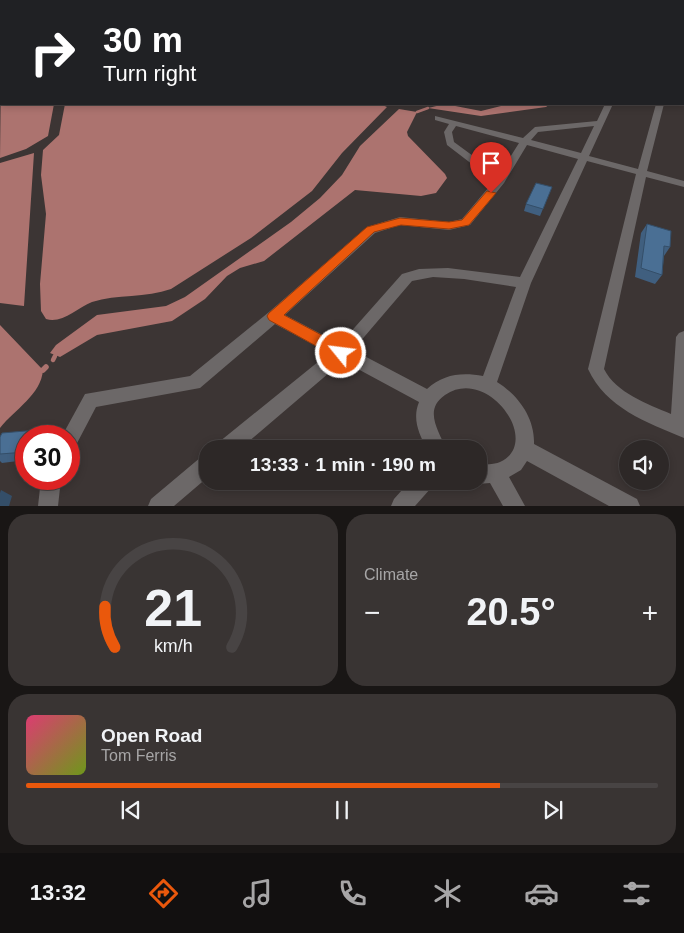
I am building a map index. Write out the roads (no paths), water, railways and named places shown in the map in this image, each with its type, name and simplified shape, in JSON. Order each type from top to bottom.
[{"type":"street","points":[[488,385],[524,284],[608,105]]},
{"type":"street","points":[[660,105],[642,172],[596,369],[598,378],[608,390],[630,404],[681,428],[684,337]]},
{"type":"street","points":[[438,118],[684,184]]},
{"type":"street","points":[[454,122],[448,132],[450,143],[500,181]]},
{"type":"street","points":[[78,425],[91,400],[194,383],[274,316],[371,230],[400,221],[449,226],[466,222],[500,181],[525,141],[535,130],[599,124]]},
{"type":"street","points":[[237,440],[341,353],[407,277],[420,272],[437,272],[524,284]]},
{"type":"street","points":[[274,316],[429,399]]},
{"type":"street","points":[[431,440],[425,421],[429,399],[434,391],[446,382],[461,379],[479,381],[497,390],[514,406],[524,429],[524,449],[518,460],[503,472],[487,474]]},
{"type":"street","points":[[524,449],[630,506]]},
{"type":"street","points":[[158,506],[199,472]]},
{"type":"street","points":[[487,475],[515,506]]},
{"type":"street","points":[[48,506],[50,490]]},
{"type":"street","points":[[401,506],[416,490]]},
{"type":"waterway","points":[[417,112],[428,108]]},
{"type":"waterway","points":[[53,360],[55,356]]},
{"type":"waterway","points":[[43,370],[46,367]]}]
